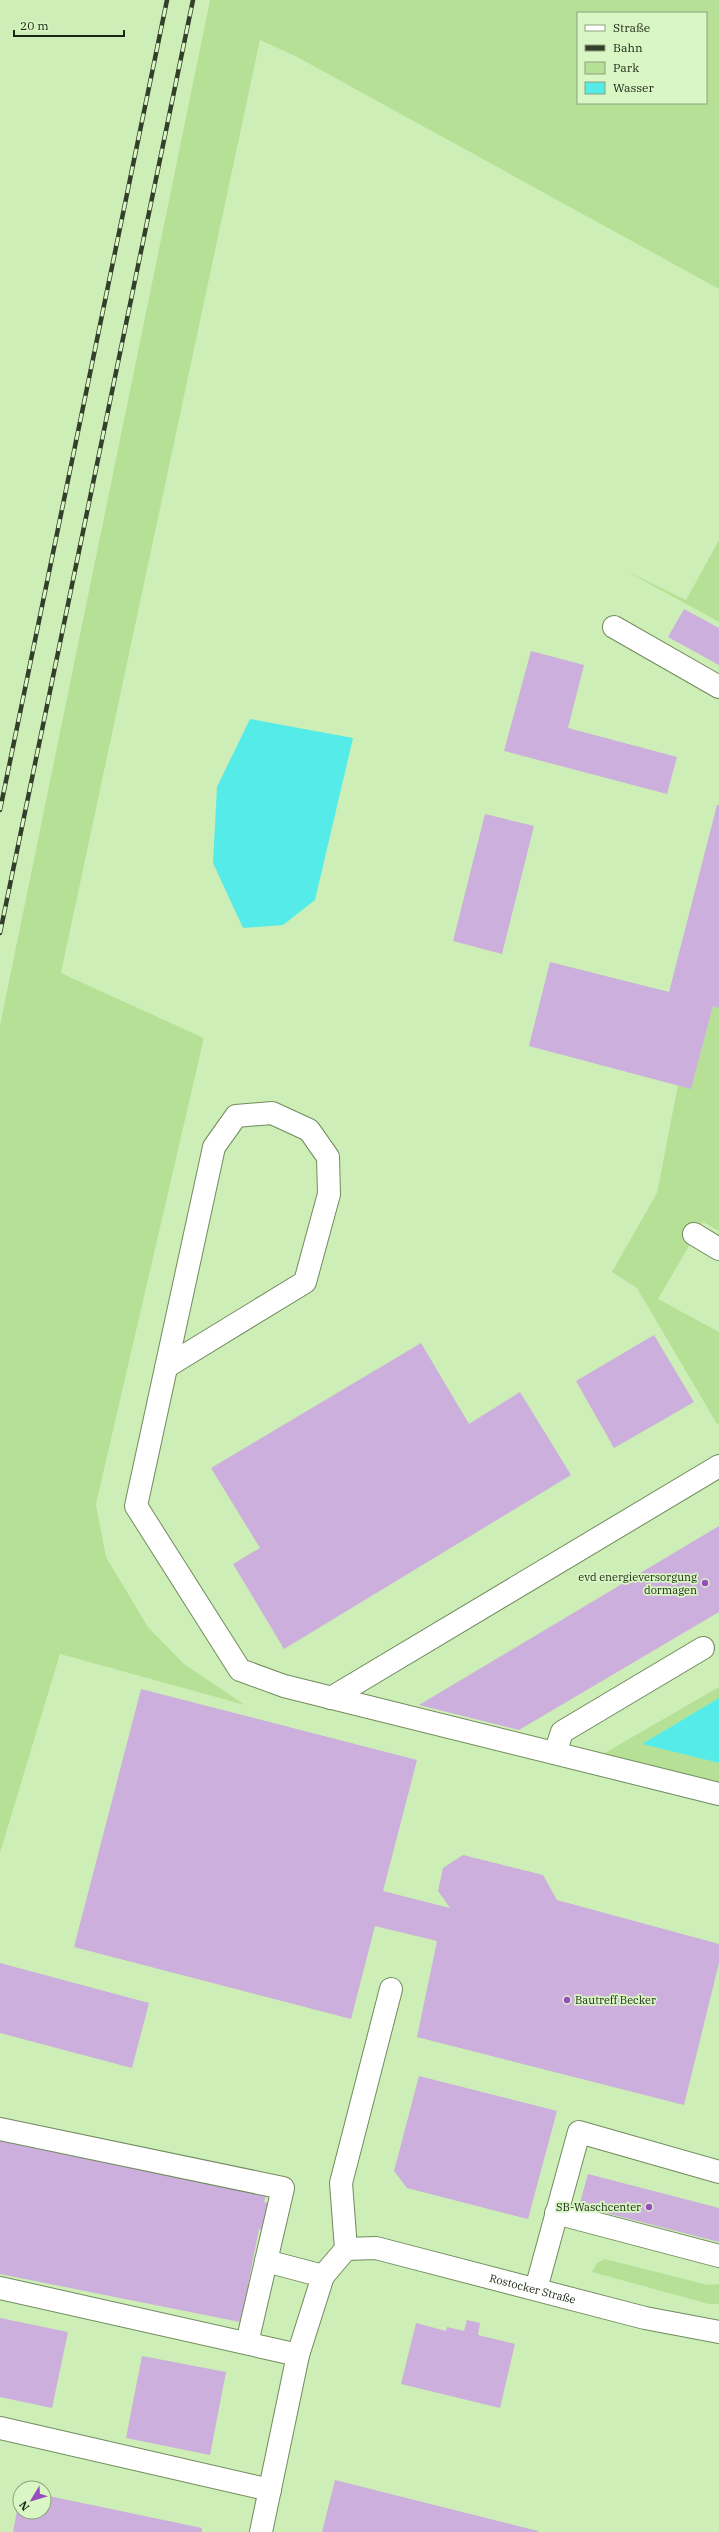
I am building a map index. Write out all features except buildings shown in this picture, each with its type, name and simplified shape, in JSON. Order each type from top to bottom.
[{"type":"street","points":[[614,627],[719,687]]},
{"type":"street","points":[[166,1367],[305,1282],[329,1194],[328,1157],[309,1130],[272,1113],[236,1116],[214,1146],[166,1367],[136,1506],[240,1670],[284,1686],[719,1794]]},
{"type":"street","points":[[694,1234],[719,1249]]},
{"type":"street","points":[[331,1698],[719,1466]]},
{"type":"street","points":[[554,1753],[562,1732],[703,1648]]},
{"type":"street","points":[[261,2532],[298,2355],[323,2276],[346,2249],[341,2183],[391,1989]]},
{"type":"street","points":[[0,2129],[283,2188],[247,2343]]},
{"type":"street","points":[[536,2289],[578,2132],[719,2172]]},
{"type":"street","points":[[556,2213],[719,2256]]},
{"type":"street","name":"Rostocker Straße","points":[[346,2249],[376,2248],[645,2318],[719,2332]]},
{"type":"street","points":[[266,2261],[323,2276]]},
{"type":"street","points":[[0,2288],[298,2355]]},
{"type":"street","points":[[0,2428],[270,2490]]},
{"type":"shaded area","points":[[0,0],[210,0],[0,1025]]},
{"type":"shaded area","points":[[260,40],[297,57],[719,289],[719,540],[686,600],[635,576],[719,622],[719,2532],[0,2532],[0,1853],[60,1654],[243,1704],[184,1664],[148,1627],[106,1557],[96,1504],[204,1038],[61,973]]},
{"type":"green space","points":[[210,0],[719,0],[719,289],[297,57],[260,40],[61,973],[204,1038],[96,1504],[106,1557],[148,1627],[184,1664],[245,1705],[60,1654],[0,1853],[0,1025]]},
{"type":"green space","points":[[719,540],[719,622],[624,570],[686,600]]},
{"type":"green space","points":[[713,1006],[719,1008],[719,1231],[703,1222],[658,1299],[719,1332],[719,1423],[717,1424],[637,1288],[612,1272],[657,1193],[678,1085],[691,1088]]},
{"type":"green space","points":[[719,1687],[719,1698],[642,1744],[719,1763],[719,1782],[603,1754]]},
{"type":"green space","points":[[605,2259],[708,2285],[719,2284],[719,2304],[709,2304],[592,2272],[597,2263]]},
{"type":"water","points":[[250,719],[353,738],[315,900],[283,925],[243,928],[213,863],[217,787]]},
{"type":"water","points":[[719,1698],[719,1763],[642,1744]]},
{"type":"railway","points":[[0,810],[167,0]]},
{"type":"railway","points":[[0,933],[193,0]]},
{"type":"place","name":"evd energieversorgung dormagen","points":[[705,1583]]},
{"type":"place","name":"Bautreff Becker","points":[[567,2000]]},
{"type":"place","name":"SB-Waschcenter","points":[[649,2207]]}]
